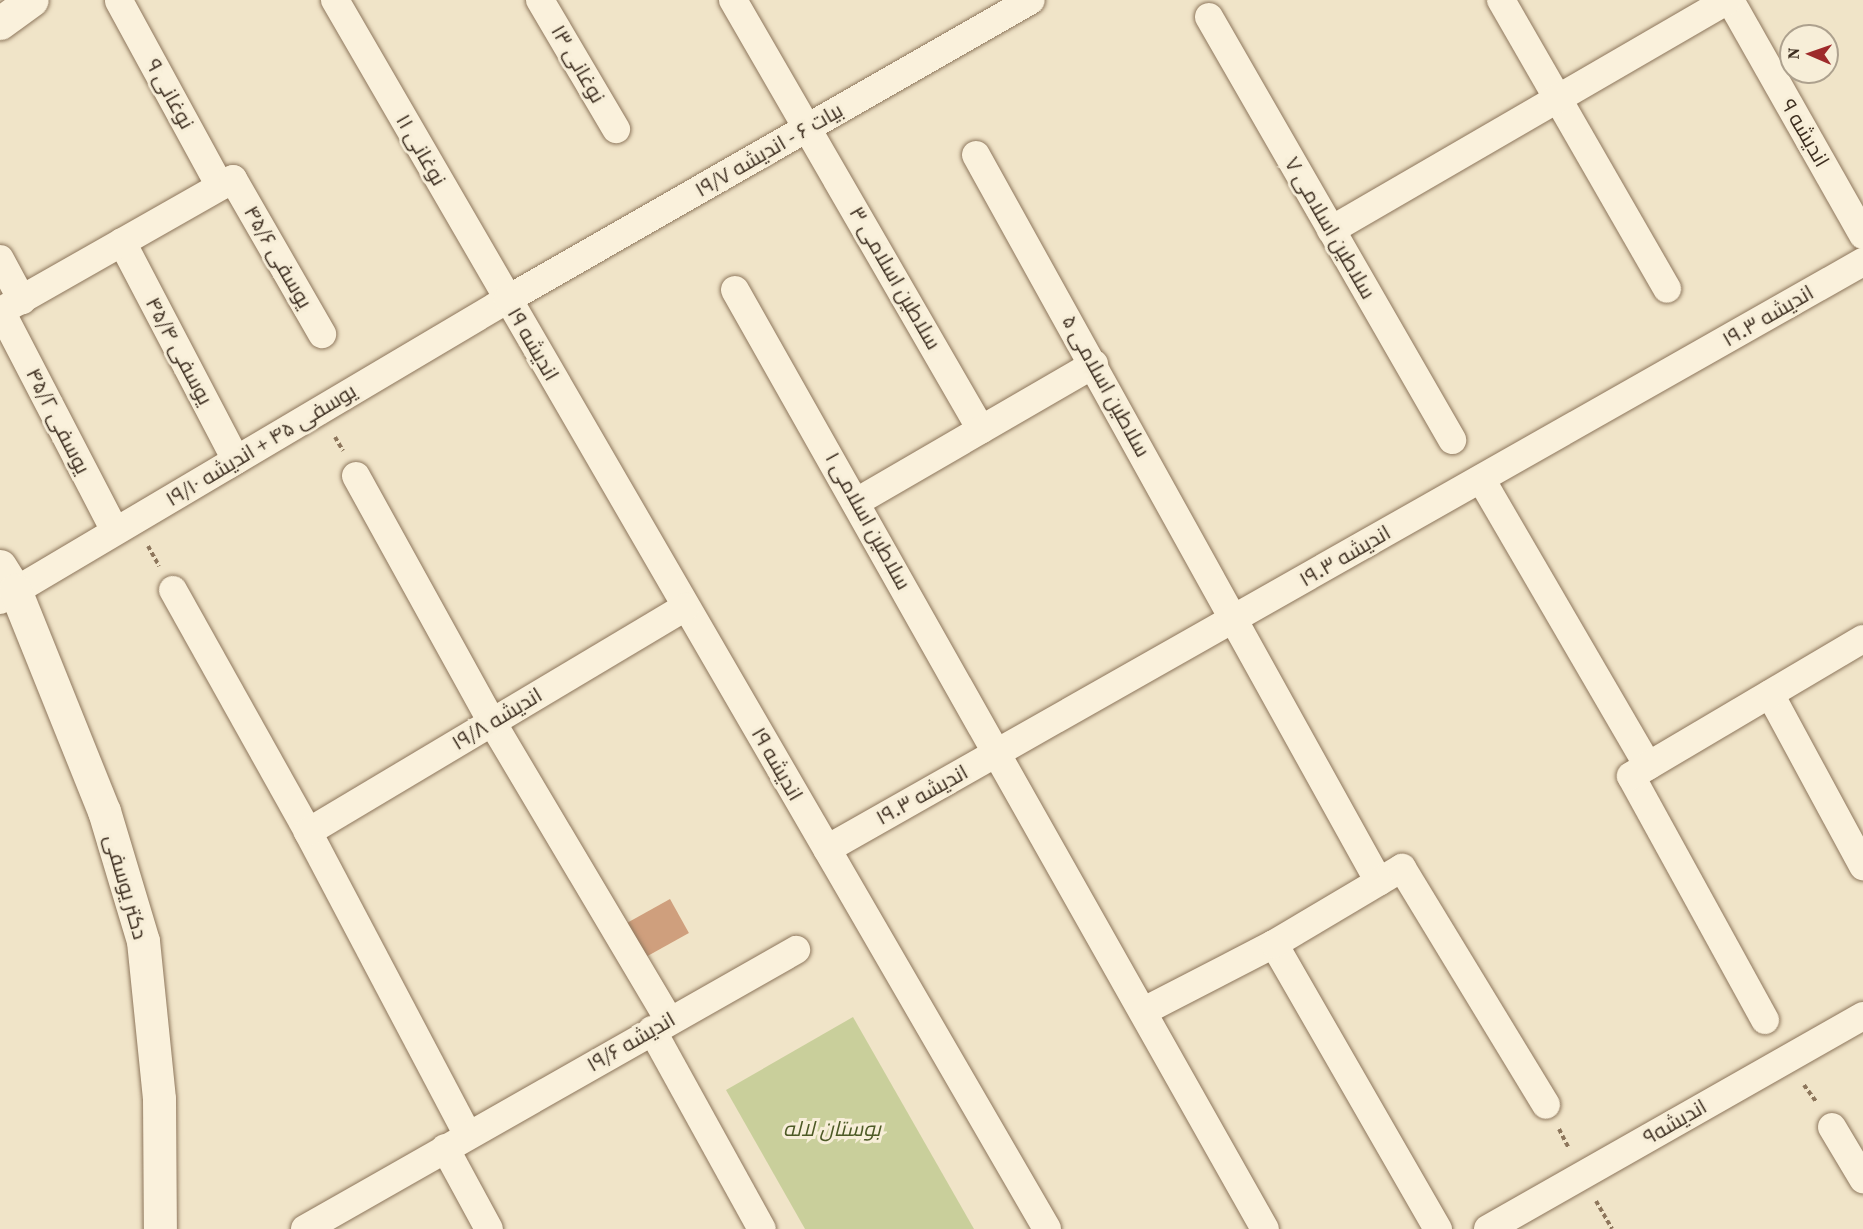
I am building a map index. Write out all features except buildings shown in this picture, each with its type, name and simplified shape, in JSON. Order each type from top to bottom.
[{"type":"street","points":[[0,23],[32,0]]},
{"type":"street","name":"نوغانی ۱۱","points":[[335,0],[508,299]]},
{"type":"street","name":"نوغانی ۱۳","points":[[540,0],[616,129]]},
{"type":"street","name":"سلاطین اسلامی ۳","points":[[733,0],[981,429]]},
{"type":"street","name":"بیات ۶ - اندیشه ۱۹/۷","points":[[508,299],[1031,0]]},
{"type":"street","points":[[1501,0],[1667,289]]},
{"type":"street","points":[[1331,230],[1729,0]]},
{"type":"street","name":"اندیشه ۹","points":[[1729,0],[1863,235]]},
{"type":"street","name":"نوغانی ۹","points":[[119,1],[227,183]]},
{"type":"street","name":"سلاطین اسلامی ۷","points":[[1209,17],[1452,440]]},
{"type":"street","name":"سلاطین اسلامی ۵","points":[[976,155],[1235,618],[1379,882]]},
{"type":"street","points":[[11,305],[227,183]]},
{"type":"street","name":"یوسفی ۴۵/۶","points":[[227,183],[322,334]]},
{"type":"street","name":"یوسفی ۴۵/۴","points":[[122,242],[236,460]]},
{"type":"street","name":"یوسفی ۴۵/۲","points":[[0,259],[11,305],[125,526]]},
{"type":"street","name":"اندیشه ۱۹.۳","points":[[827,849],[1863,262]]},
{"type":"street","name":"سلاطین اسلامی ۱","points":[[735,291],[858,501],[1265,1229]]},
{"type":"street","name":"یوسفی ۴۵ + اندیشه ۱۹/۱۰","points":[[5,586],[125,526],[508,299]]},
{"type":"street","name":"اندیشه ۱۹","points":[[508,299],[1047,1229]]},
{"type":"street","points":[[858,501],[1094,364]]},
{"type":"street","points":[[356,476],[661,1025],[762,1229]]},
{"type":"street","points":[[1481,479],[1648,766]]},
{"type":"street","name":"دکتر یوسفی","points":[[5,586],[104,811],[143,941],[159,1099],[160,1229]]},
{"type":"street","points":[[173,590],[308,832],[457,1142],[489,1229]]},
{"type":"street","name":"اندیشه ۱۹/۸","points":[[308,832],[685,607]]},
{"type":"street","points":[[1765,1020],[1631,776],[1863,639]]},
{"type":"street","points":[[1770,694],[1863,866]]},
{"type":"street","points":[[1144,1011],[1274,944],[1402,868],[1546,1105]]},
{"type":"street","points":[[1274,944],[1438,1229]]},
{"type":"street","name":"اندیشه ۱۹/۶","points":[[305,1229],[796,950]]},
{"type":"street","name":"اندیشه۹","points":[[1488,1229],[1863,1016]]},
{"type":"street","points":[[1832,1127],[1863,1179]]},
{"type":"path","points":[[321,410],[356,476]]},
{"type":"path","points":[[125,526],[173,590]]},
{"type":"path","points":[[1787,1059],[1832,1127]]},
{"type":"path","points":[[1546,1105],[1582,1175]]},
{"type":"green space","name":"بوستان لاله","points":[[853,1017],[974,1229],[805,1229],[726,1090]]}]
